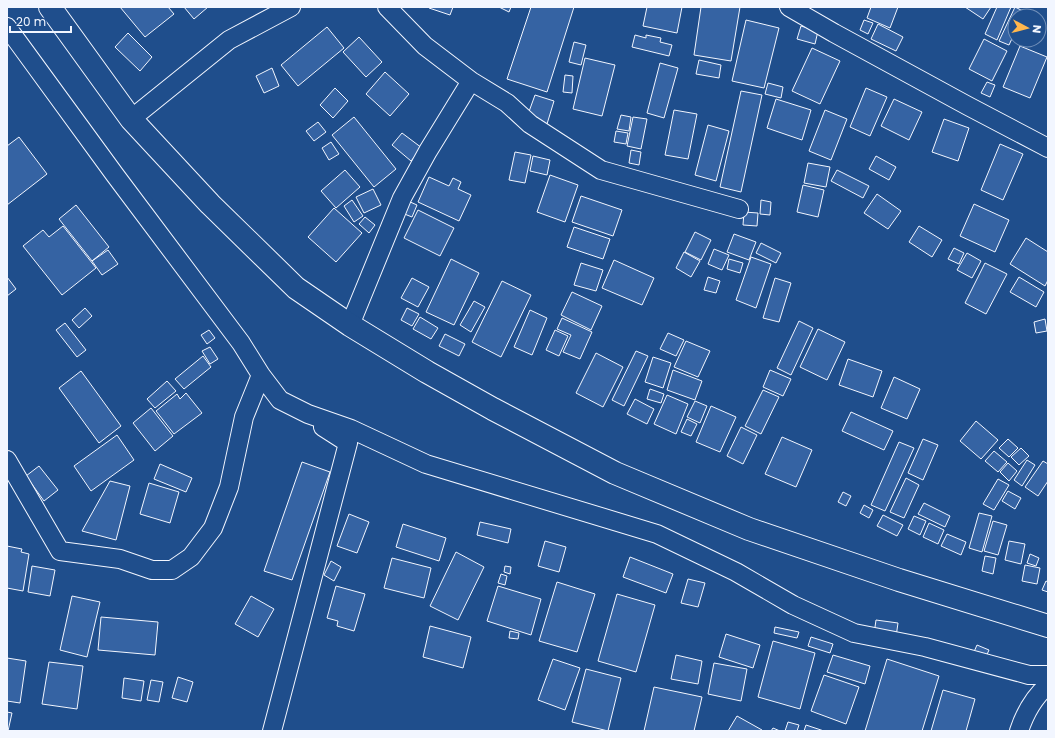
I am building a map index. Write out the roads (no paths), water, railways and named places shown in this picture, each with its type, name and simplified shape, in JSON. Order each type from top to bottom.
[{"type":"main road","points":[[50,7],[131,119],[210,204],[296,288],[350,325],[427,372],[493,409],[615,473],[749,529],[899,580],[1048,626]]},
{"type":"street","points":[[131,119],[229,40],[291,7]]},
{"type":"street","points":[[387,7],[425,46],[471,81],[507,103],[530,124],[602,170],[739,209]]},
{"type":"street","points":[[789,7],[968,106],[1048,148]]},
{"type":"street","points":[[7,27],[115,175],[241,343],[261,375],[280,400],[348,443],[272,731]]},
{"type":"street","points":[[350,325],[402,198],[428,151],[471,81]]},
{"type":"street","points":[[8,463],[60,551],[120,559],[152,570],[172,570],[191,557],[212,528],[229,487],[244,417],[261,375]]},
{"type":"street","points":[[280,400],[308,414],[351,429],[426,464],[657,534],[736,572],[793,605],[854,633],[925,647],[1029,675],[1048,675]]},
{"type":"street","points":[[1019,731],[1024,718],[1038,694],[1048,685]]}]
